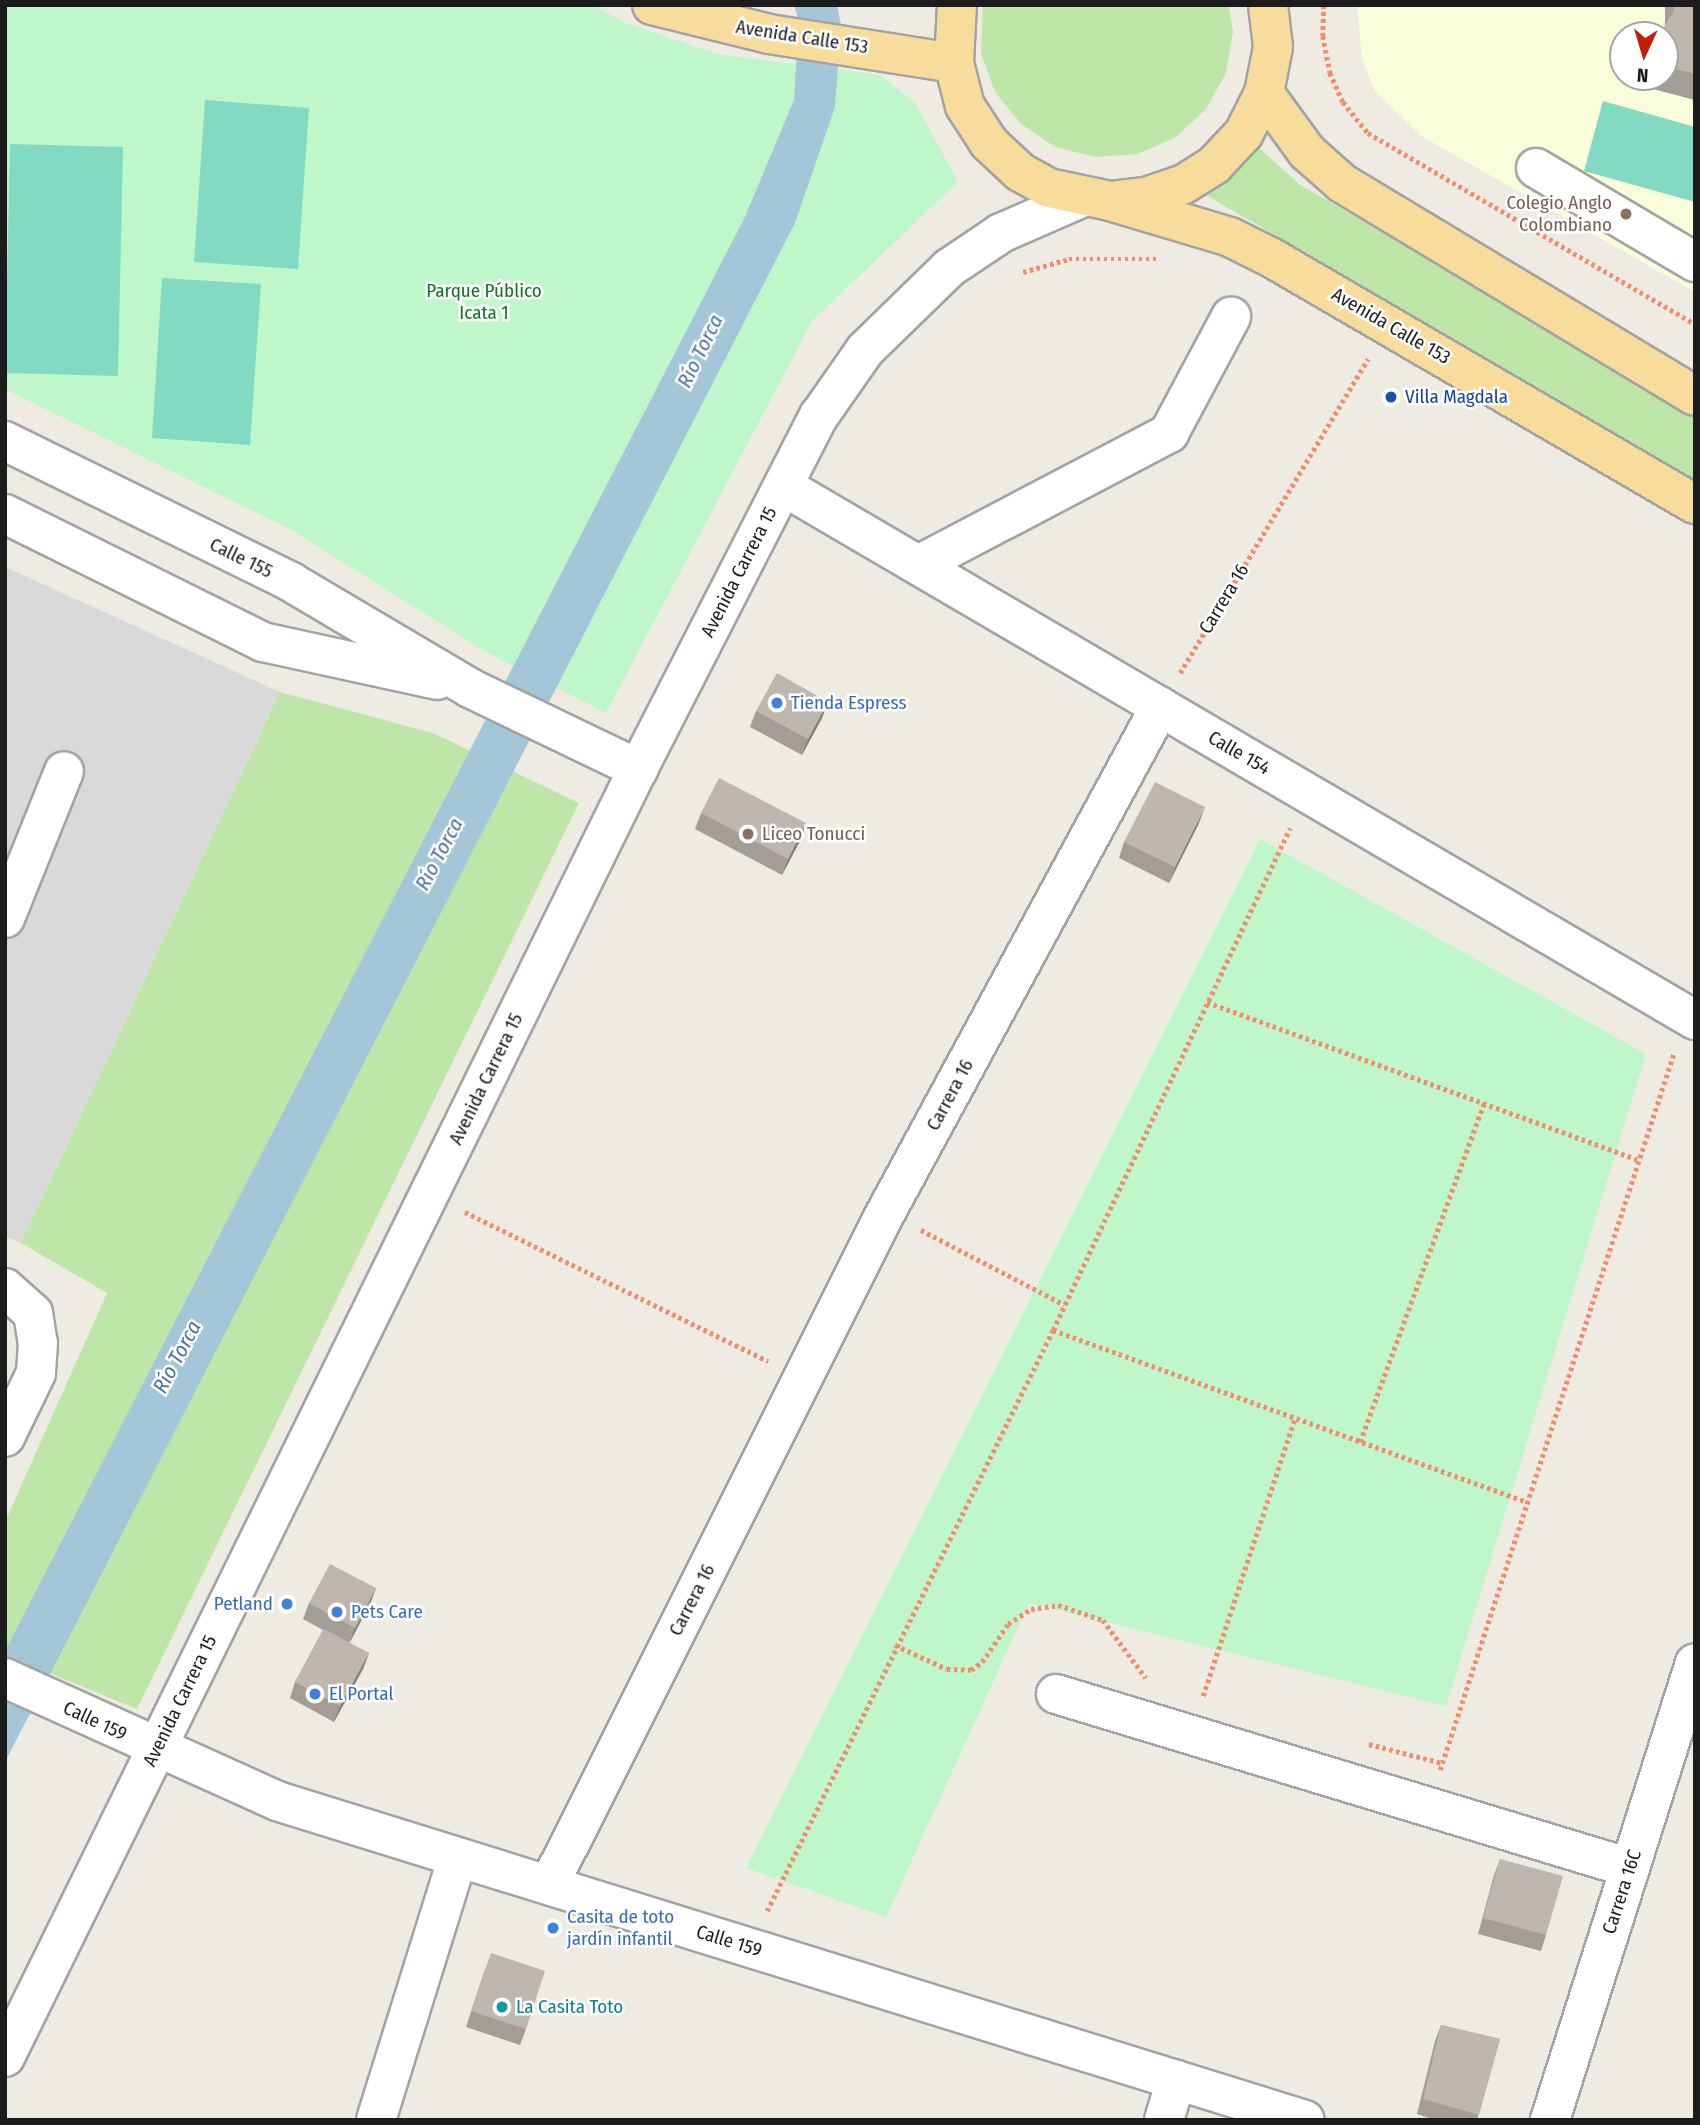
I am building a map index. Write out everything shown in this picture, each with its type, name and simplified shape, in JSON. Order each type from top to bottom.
[{"type":"main road","name":"Avenida Calle 153","points":[[652,5],[769,34],[954,63]]},
{"type":"main road","name":"Avenida Calle 153","points":[[957,5],[954,63],[965,106],[989,143],[1020,172],[1096,200],[1230,237],[1388,325],[1695,504]]},
{"type":"main road","points":[[1096,200],[1149,196],[1184,184],[1214,165],[1244,133],[1264,93],[1273,47],[1268,5]]},
{"type":"main road","points":[[1264,93],[1307,152],[1342,183],[1695,396]]},
{"type":"street","points":[[1536,168],[1695,262]]},
{"type":"street","name":"Avenida Carrera 15","points":[[5,2057],[140,1742],[783,486],[841,380],[897,315],[989,239],[1096,200]]},
{"type":"street","points":[[918,565],[1169,433],[1231,317]]},
{"type":"street","name":"Calle 155","points":[[5,441],[291,582],[470,688],[638,769]]},
{"type":"street","name":"Calle 154","points":[[783,486],[1691,1018]]},
{"type":"street","name":"Calle 155","points":[[5,514],[262,642],[470,688]]},
{"type":"street","name":"Carrera 16","points":[[549,1885],[886,1212],[1160,707]]},
{"type":"street","points":[[5,918],[64,771]]},
{"type":"street","points":[[5,1288],[33,1313],[38,1343],[36,1373],[5,1437]]},
{"type":"street","name":"Carrera 16C","points":[[1550,2120],[1695,1663]]},
{"type":"street","name":"Calle 159","points":[[5,1678],[140,1742],[277,1801],[1306,2120]]},
{"type":"street","points":[[1056,1694],[1630,1868]]},
{"type":"street","points":[[376,2120],[458,1857]]},
{"type":"street","points":[[1164,2120],[1176,2080]]},
{"type":"path","points":[[1324,5],[1323,36],[1330,73],[1343,102],[1368,132],[1695,324]]},
{"type":"path","points":[[1023,272],[1069,259],[1166,261]]},
{"type":"path","name":"Carrera 16","points":[[1160,707],[1388,325]]},
{"type":"path","points":[[1357,351],[1381,365]]},
{"type":"path","points":[[749,1947],[1053,1331],[1307,793]]},
{"type":"path","points":[[1208,1002],[1637,1159]]},
{"type":"path","points":[[1428,1806],[1637,1159],[1691,1018]]},
{"type":"path","points":[[1360,1442],[1484,1103]]},
{"type":"path","points":[[459,1208],[804,1378]]},
{"type":"path","points":[[886,1212],[1065,1305]]},
{"type":"path","points":[[1053,1331],[1527,1502]]},
{"type":"path","points":[[1202,1699],[1295,1418]]},
{"type":"shaded area","name":"Colegio Anglo Colombiano","points":[[1357,5],[1695,5],[1695,292],[1421,136],[1375,91],[1362,59]]},
{"type":"shaded area","points":[[5,567],[280,692],[21,1243],[5,1236]]},
{"type":"green space","name":"Parque Público Icata 1","points":[[5,5],[593,5],[625,23],[717,54],[880,75],[916,104],[958,182],[812,321],[606,713],[484,651],[293,531],[5,389]]},
{"type":"green space","points":[[983,5],[1229,5],[1233,32],[1226,73],[1206,109],[1176,137],[1138,154],[1096,157],[1055,147],[1021,124],[995,92],[981,53]]},
{"type":"green space","points":[[205,100],[309,108],[298,269],[194,262]]},
{"type":"green space","points":[[1603,101],[1695,127],[1695,202],[1584,171]]},
{"type":"green space","points":[[10,144],[123,147],[118,376],[5,373]]},
{"type":"green space","points":[[1258,147],[1299,184],[1695,415],[1695,480],[1199,191]]},
{"type":"green space","points":[[162,278],[261,284],[250,445],[152,438]]},
{"type":"green space","points":[[280,692],[433,733],[579,803],[137,1709],[5,1655],[5,1522],[107,1293],[21,1243]]},
{"type":"green space","points":[[1260,839],[1646,1054],[1446,1706],[1029,1603],[886,1917],[746,1868]]},
{"type":"water","name":"Río Torca","points":[[794,5],[837,5],[841,25],[835,107],[795,223],[5,1762],[5,1651],[744,219],[794,100],[799,21]]},
{"type":"building","points":[[1674,5],[1695,5],[1695,74],[1679,70],[1679,21],[1668,21],[1674,11]]},
{"type":"building","points":[[777,673],[828,702],[808,739],[756,711]]},
{"type":"building","points":[[719,778],[806,823],[788,859],[701,813]]},
{"type":"building","points":[[1155,782],[1205,807],[1175,867],[1124,842]]},
{"type":"building","points":[[330,1564],[376,1588],[355,1628],[309,1603]]},
{"type":"building","points":[[324,1629],[369,1653],[340,1706],[295,1682]]},
{"type":"building","points":[[1500,1859],[1563,1876],[1546,1935],[1483,1918]]},
{"type":"building","name":"La Casita Toto","points":[[491,1953],[545,1971],[526,2029],[471,2011]]},
{"type":"building","points":[[1441,2025],[1500,2039],[1479,2115],[1423,2099]]},
{"type":"place","name":"Colegio Anglo Colombiano","points":[[1626,214]]},
{"type":"place","name":"Villa Magdala","points":[[1391,397]]},
{"type":"place","name":"Tienda Espress","points":[[777,703]]},
{"type":"place","name":"Liceo Tonucci","points":[[748,834]]},
{"type":"place","name":"Petland","points":[[287,1604]]},
{"type":"place","name":"Pets Care","points":[[337,1612]]},
{"type":"place","name":"El Portal","points":[[315,1694]]},
{"type":"place","name":"Casita de toto jardín infantil","points":[[553,1928]]},
{"type":"place","name":"La Casita Toto","points":[[502,2007]]}]
